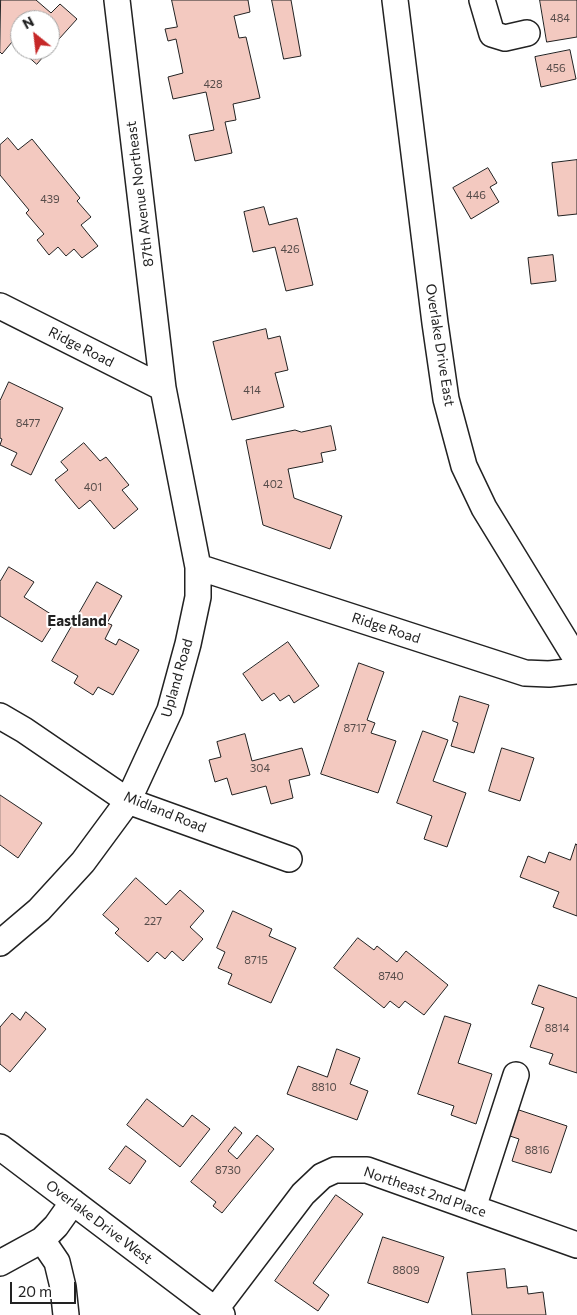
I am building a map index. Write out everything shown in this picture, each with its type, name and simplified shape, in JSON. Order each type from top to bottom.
[{"type":"street","name":"87th Avenue Northeast","points":[[116,0],[163,388]]},
{"type":"street","name":"Overlake Drive East","points":[[395,0],[432,304],[446,399],[464,466],[484,508],[577,660]]},
{"type":"street","points":[[482,0],[492,34],[505,38],[527,33]]},
{"type":"street","name":"Ridge Road","points":[[0,306],[163,388]]},
{"type":"street","name":"Upland Road","points":[[0,943],[39,910],[83,862],[128,801],[170,710],[188,644],[198,597],[198,567],[163,388]]},
{"type":"street","name":"Ridge Road","points":[[198,567],[525,673],[549,674],[577,671]]},
{"type":"street","name":"Midland Road","points":[[0,716],[128,801],[288,859]]},
{"type":"street","points":[[473,1208],[516,1075]]},
{"type":"street","name":"Overlake Drive West","points":[[0,1147],[219,1313]]},
{"type":"street","name":"Northeast 2nd Place","points":[[219,1313],[303,1194],[322,1176],[335,1170],[367,1170],[577,1245]]},
{"type":"street","points":[[0,1263],[42,1240],[56,1226],[73,1202]]},
{"type":"street","points":[[42,1240],[57,1262],[63,1287],[66,1315]]},
{"type":"building","points":[[1,0],[36,0],[48,10],[10,10],[10,44],[2,54],[0,52]]},
{"type":"building","points":[[172,0],[248,0],[250,12],[234,16],[239,38],[246,37],[260,98],[233,104],[236,120],[225,122],[232,153],[195,161],[189,135],[214,130],[206,92],[173,99],[168,77],[183,73],[176,39],[168,41],[165,29],[177,27]]},
{"type":"building","points":[[272,0],[291,0],[301,56],[284,59]]},
{"type":"building","points":[[540,0],[577,0],[577,37],[547,42]]},
{"type":"building","points":[[60,4],[77,19],[60,38],[60,10],[54,10]]},
{"type":"building","points":[[570,50],[576,79],[541,87],[535,57]]},
{"type":"building","points":[[32,60],[40,60],[37,64]]},
{"type":"building","points":[[8,138],[18,150],[32,139],[80,198],[77,201],[91,217],[81,225],[98,246],[82,258],[74,249],[66,256],[58,247],[49,255],[37,240],[44,234],[26,213],[29,210],[0,175],[0,145]]},
{"type":"building","points":[[577,160],[577,214],[558,216],[552,163]]},
{"type":"building","points":[[488,168],[497,183],[490,187],[499,202],[471,219],[453,188]]},
{"type":"building","points":[[264,207],[269,225],[297,218],[313,285],[286,291],[275,247],[253,252],[244,212]]},
{"type":"building","points":[[553,255],[556,281],[531,284],[528,258]]},
{"type":"building","points":[[266,329],[268,339],[280,336],[288,370],[275,373],[284,407],[232,420],[213,342]]},
{"type":"building","points":[[9,382],[63,408],[31,475],[11,465],[17,453],[0,445],[2,439],[0,438],[0,401]]},
{"type":"building","points":[[331,426],[336,450],[321,453],[323,462],[288,469],[294,498],[342,516],[330,549],[263,525],[246,440],[295,430],[301,432]]},
{"type":"building","points":[[84,443],[100,461],[106,457],[129,485],[122,490],[138,509],[114,529],[90,500],[79,509],[55,480],[68,470],[61,462]]},
{"type":"building","points":[[9,567],[34,582],[24,597],[57,618],[42,642],[0,616],[0,582]]},
{"type":"building","points":[[97,582],[122,596],[107,623],[112,625],[105,639],[116,645],[119,639],[139,650],[113,695],[98,687],[93,695],[74,683],[78,676],[52,661]]},
{"type":"building","points":[[288,642],[319,686],[294,703],[289,695],[280,701],[274,693],[262,701],[243,674]]},
{"type":"building","points":[[359,663],[384,672],[367,720],[375,723],[371,733],[396,741],[378,793],[321,774]]},
{"type":"building","points":[[460,696],[489,705],[474,753],[451,746],[458,723],[453,721]]},
{"type":"building","points":[[423,731],[448,740],[433,781],[466,793],[447,847],[424,839],[432,816],[397,803]]},
{"type":"building","points":[[245,734],[252,761],[302,748],[310,775],[289,780],[293,798],[271,804],[266,786],[232,795],[227,778],[215,782],[209,760],[221,757],[217,742]]},
{"type":"building","points":[[502,748],[534,758],[520,801],[489,791]]},
{"type":"building","points":[[0,795],[42,823],[18,858],[0,845]]},
{"type":"building","points":[[576,844],[577,916],[553,907],[559,892],[520,877],[528,856],[545,863],[549,852],[570,860]]},
{"type":"building","points":[[136,878],[166,905],[180,890],[204,911],[190,927],[203,939],[183,961],[172,951],[165,959],[157,952],[148,962],[115,933],[119,929],[103,915]]},
{"type":"building","points":[[233,911],[272,929],[269,936],[296,948],[271,1003],[228,984],[232,974],[218,968],[225,952],[217,948]]},
{"type":"building","points":[[358,938],[374,950],[377,946],[397,962],[406,951],[448,985],[424,1015],[405,1001],[399,1008],[390,1001],[384,1008],[334,968]]},
{"type":"building","points":[[539,985],[577,998],[577,1073],[549,1064],[553,1054],[530,1047],[544,1008],[532,1004]]},
{"type":"building","points":[[26,1012],[46,1029],[10,1072],[0,1064],[0,1027],[12,1013],[20,1020]]},
{"type":"building","points":[[445,1016],[471,1024],[458,1063],[492,1074],[476,1124],[451,1115],[454,1106],[418,1094]]},
{"type":"building","points":[[337,1049],[360,1058],[350,1084],[368,1091],[357,1120],[287,1094],[298,1066],[327,1077]]},
{"type":"building","points":[[147,1099],[183,1127],[192,1115],[210,1129],[180,1167],[127,1125]]},
{"type":"building","points":[[516,1109],[567,1126],[551,1173],[512,1161],[519,1139],[507,1135]]},
{"type":"building","points":[[235,1127],[242,1133],[228,1151],[237,1159],[257,1135],[274,1149],[222,1213],[213,1206],[216,1202],[191,1182]]},
{"type":"building","points":[[126,1146],[146,1161],[130,1184],[109,1169]]},
{"type":"building","points":[[336,1195],[363,1214],[313,1283],[329,1295],[318,1311],[275,1281]]},
{"type":"building","points":[[383,1237],[444,1257],[428,1303],[368,1283]]},
{"type":"building","points":[[505,1269],[507,1288],[527,1286],[528,1294],[543,1292],[546,1315],[472,1315],[467,1273]]},
{"type":"district","name":"Eastland","points":[[77,621]]}]
